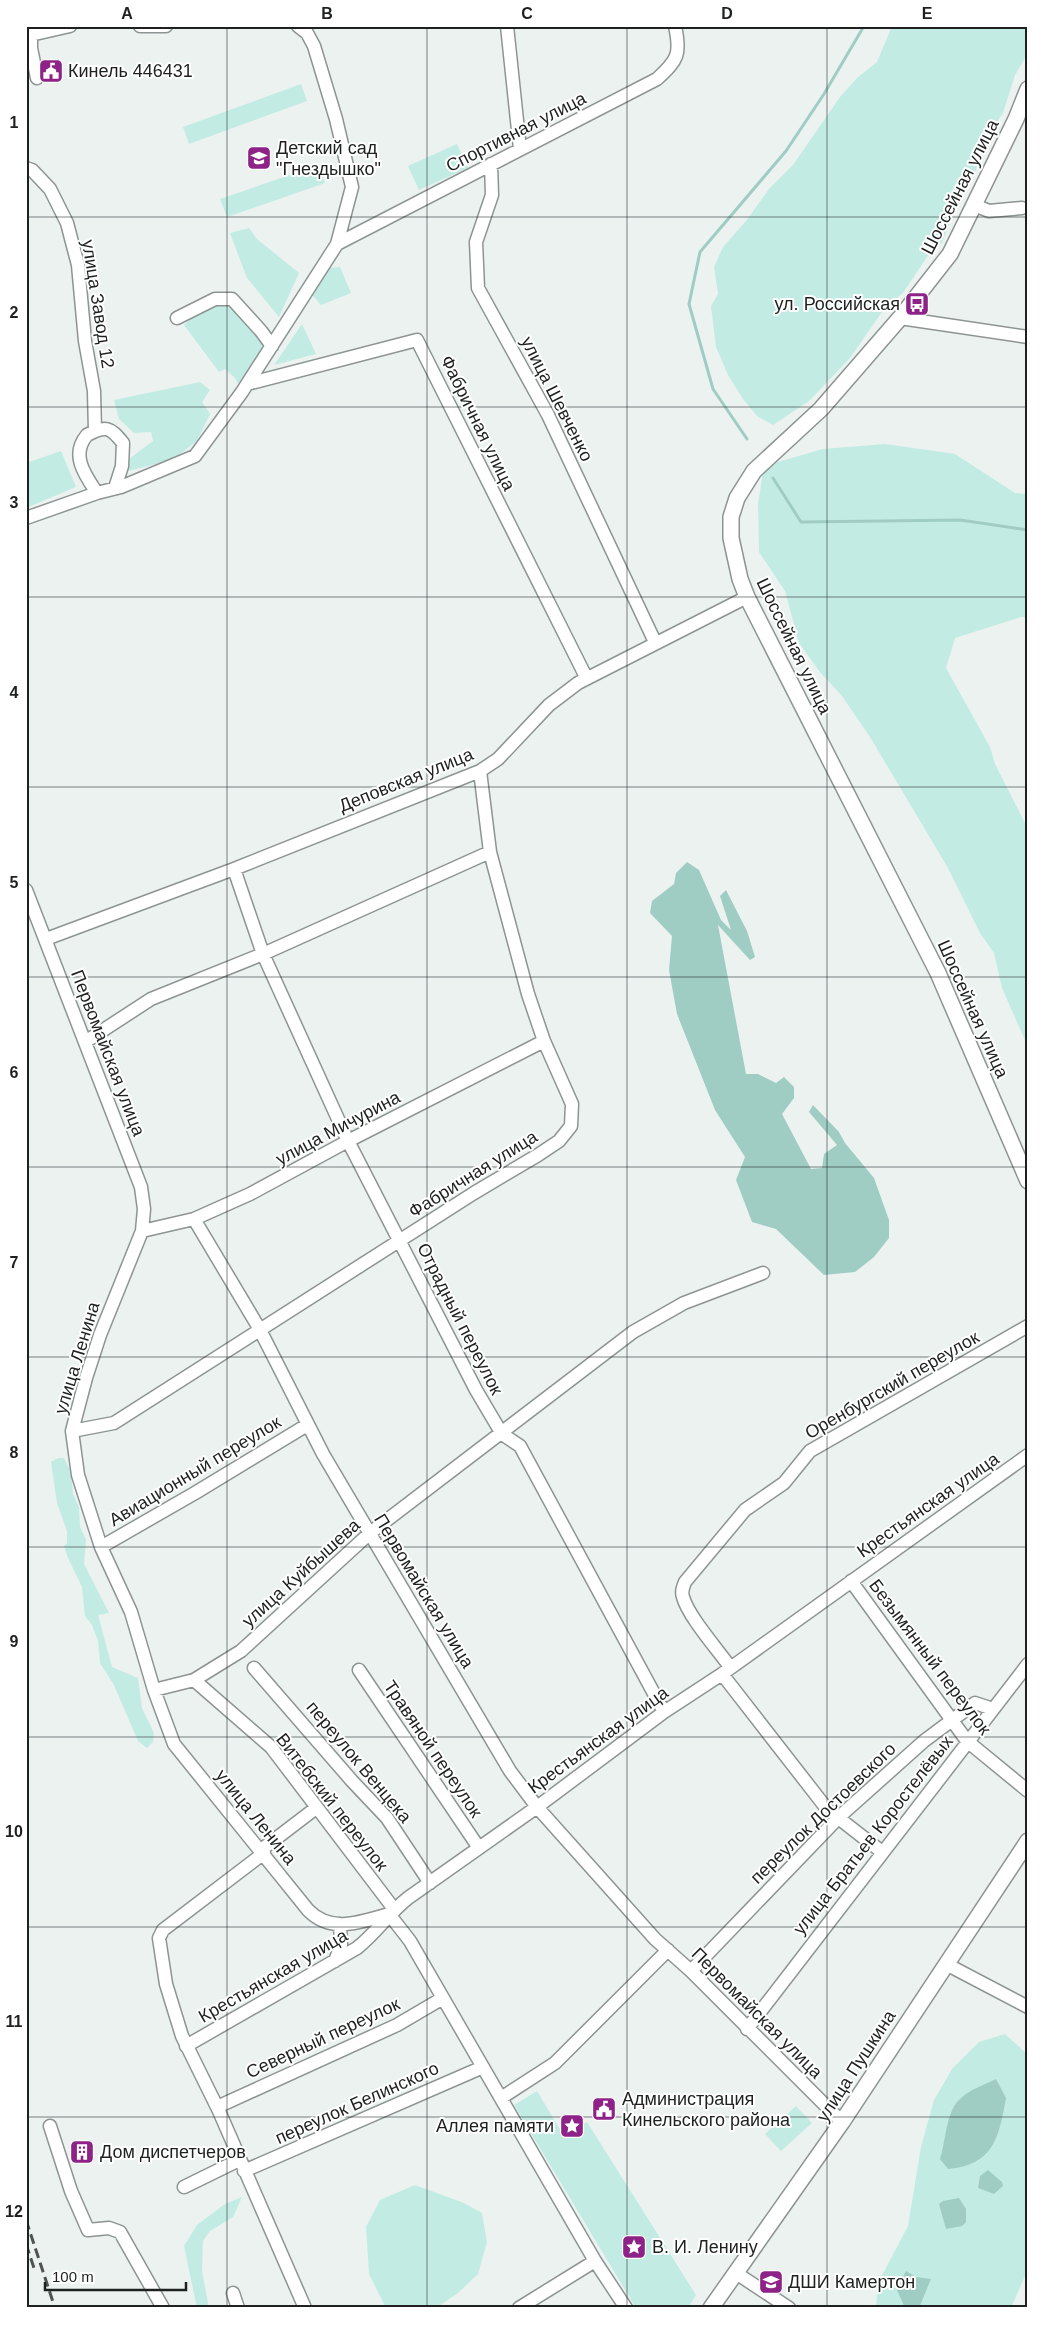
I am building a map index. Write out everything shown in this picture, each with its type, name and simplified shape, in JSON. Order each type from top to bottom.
[{"type":"main road","name":"Шоссейная улица","points":[[1028,89],[1016,119],[950,254],[900,318],[821,408],[754,471],[737,498],[731,516],[732,538],[740,579],[747,597],[938,973],[1028,1181]]},
{"type":"main road","name":"улица Пушкина","points":[[711,2308],[842,2122],[1028,1841]]},
{"type":"street","points":[[37,78],[29,36],[70,26]]},
{"type":"street","points":[[140,26],[166,26]]},
{"type":"street","name":"Спортивная улица","points":[[247,384],[336,244],[352,187],[314,46],[307,32],[298,26]]},
{"type":"street","points":[[507,26],[520,149]]},
{"type":"street","name":"Спортивная улица","points":[[336,244],[657,79],[674,64],[679,52],[675,26]]},
{"type":"street","name":"улица Шевченко","points":[[491,164],[492,195],[476,242],[478,288],[548,415],[655,642]]},
{"type":"street","name":"улица Завод 12","points":[[26,168],[32,170],[50,189],[66,223],[78,265],[85,341],[94,391],[95,431]]},
{"type":"street","points":[[974,204],[989,211],[1022,208]]},
{"type":"street","points":[[177,318],[215,299],[232,299],[272,346]]},
{"type":"street","points":[[900,318],[1028,337]]},
{"type":"street","name":"Фабричная улица","points":[[247,384],[417,340],[586,677]]},
{"type":"street","points":[[26,518],[147,478],[195,456],[247,384]]},
{"type":"street","points":[[97,493],[80,465],[79,451],[84,439],[95,431],[105,428],[113,430],[123,442],[122,466],[115,488]]},
{"type":"street","name":"Деповская улица","points":[[46,939],[234,869],[480,771],[498,759],[549,705],[586,677],[747,597]]},
{"type":"street","name":"Фабричная улица","points":[[72,1431],[114,1422],[259,1328],[538,1155],[558,1141],[571,1126],[572,1104],[544,1041],[528,994],[490,852],[480,771]]},
{"type":"street","points":[[85,1042],[151,999],[263,954],[490,852]]},
{"type":"street","name":"Отрадный переулок","points":[[234,869],[263,954],[348,1141],[476,1390],[502,1434],[520,1446],[664,1712]]},
{"type":"street","name":"Первомайская улица","points":[[26,890],[141,1187],[144,1209],[142,1231]]},
{"type":"street","name":"улица Мичурина","points":[[142,1231],[194,1219],[250,1194],[348,1141],[544,1041]]},
{"type":"street","name":"Первомайская улица","points":[[194,1219],[259,1328],[307,1425],[510,1771],[537,1807],[668,1950],[842,2122]]},
{"type":"street","name":"улица Ленина","points":[[142,1231],[100,1335],[72,1431],[78,1475],[101,1547],[131,1612],[154,1690],[174,1744],[315,1917],[328,1924],[340,1924],[392,1912]]},
{"type":"street","name":"улица Куйбышева","points":[[154,1690],[194,1680],[241,1651],[370,1533],[633,1332],[684,1303],[763,1273]]},
{"type":"street","name":"Оренбургский переулок","points":[[726,1670],[689,1610],[683,1597],[682,1589],[685,1582],[745,1510],[791,1477],[810,1451],[1028,1326]]},
{"type":"street","name":"Авиационный переулок","points":[[101,1547],[307,1425]]},
{"type":"street","name":"Крестьянская улица","points":[[186,2046],[335,1961],[370,1938],[392,1912],[430,1883],[537,1807],[664,1712],[1028,1455]]},
{"type":"street","name":"Безымянный переулок","points":[[851,1581],[968,1741],[1028,1791]]},
{"type":"street","name":"улица Братьев Коростелёвых","points":[[747,2028],[1028,1664]]},
{"type":"street","name":"переулок Венцека","points":[[254,1668],[352,1781],[387,1818],[430,1883]]},
{"type":"street","name":"Травяной переулок","points":[[359,1670],[479,1848]]},
{"type":"street","points":[[726,1670],[827,1809],[882,1852]]},
{"type":"street","name":"Витебский переулок","points":[[194,1680],[270,1747],[392,1912]]},
{"type":"street","name":"переулок Достоевского","points":[[691,1971],[839,1817],[924,1741],[975,1703],[993,1709]]},
{"type":"street","points":[[305,2308],[217,2107],[186,2046],[166,1984],[158,1938],[163,1930],[316,1808]]},
{"type":"street","points":[[392,1912],[595,2261],[626,2308]]},
{"type":"street","points":[[335,1961],[340,1945],[340,1924]]},
{"type":"street","name":"Первомайская улица","points":[[501,2098],[555,2063],[668,1950]]},
{"type":"street","points":[[946,1964],[1028,2007]]},
{"type":"street","name":"Северный переулок","points":[[217,2107],[397,2025],[443,1998]]},
{"type":"street","name":"переулок Белинского","points":[[184,2187],[483,2067]]},
{"type":"street","points":[[50,2126],[72,2191],[88,2230],[109,2228],[120,2232],[163,2308]]},
{"type":"street","points":[[519,2308],[595,2261]]},
{"type":"street","points":[[736,2273],[789,2308]]},
{"type":"street","points":[[232,2293],[238,2308]]},
{"type":"shaded area","points":[[892,26],[1028,26],[1028,48],[1024,60],[1015,75],[1003,113],[981,145],[976,170],[949,224],[942,243],[929,254],[903,293],[884,309],[850,358],[809,401],[773,425],[757,416],[743,399],[728,375],[716,347],[711,306],[718,294],[714,267],[723,247],[746,221],[769,189],[793,165],[840,97],[857,78],[877,62]]},
{"type":"shaded area","points":[[301,84],[307,101],[189,144],[183,127]]},
{"type":"shaded area","points":[[457,144],[468,168],[419,190],[408,166]]},
{"type":"shaded area","points":[[319,165],[325,183],[227,217],[220,199]]},
{"type":"shaded area","points":[[249,228],[257,239],[299,273],[279,317],[247,278],[230,233]]},
{"type":"shaded area","points":[[340,267],[351,293],[321,305],[312,295],[328,268]]},
{"type":"shaded area","points":[[223,298],[270,341],[240,386],[225,369],[219,372],[184,325],[198,312]]},
{"type":"shaded area","points":[[302,324],[316,354],[274,365]]},
{"type":"shaded area","points":[[200,382],[210,390],[202,402],[210,414],[197,441],[172,460],[128,471],[129,459],[153,441],[151,432],[134,433],[119,419],[114,400]]},
{"type":"shaded area","points":[[885,444],[955,454],[1015,493],[1028,494],[1028,617],[1021,617],[955,638],[946,668],[990,747],[995,764],[1028,829],[1028,1047],[1002,988],[994,953],[980,933],[948,868],[870,737],[842,696],[820,672],[799,643],[785,591],[759,552],[758,504],[764,466],[823,449]]},
{"type":"shaded area","points":[[61,451],[76,487],[26,508],[26,463]]},
{"type":"shaded area","points":[[687,862],[699,870],[721,920],[731,930],[720,896],[726,890],[747,931],[755,957],[750,960],[718,925],[746,1074],[758,1074],[776,1083],[784,1077],[794,1087],[794,1098],[782,1114],[811,1169],[822,1168],[824,1154],[837,1145],[809,1112],[813,1105],[839,1132],[845,1143],[874,1178],[889,1220],[889,1238],[874,1257],[855,1272],[824,1275],[776,1229],[752,1222],[736,1180],[745,1157],[715,1110],[677,1014],[669,970],[672,936],[650,913],[652,901],[674,884],[676,873]]},
{"type":"shaded area","points":[[58,1458],[64,1458],[71,1472],[73,1494],[79,1507],[80,1527],[86,1539],[84,1564],[109,1613],[98,1615],[112,1667],[138,1678],[142,1708],[154,1733],[153,1742],[147,1748],[138,1741],[114,1685],[100,1663],[98,1641],[92,1625],[85,1616],[82,1587],[64,1546],[67,1543],[67,1531],[57,1503],[51,1462]]},
{"type":"shaded area","points":[[1005,2034],[1028,2055],[1028,2269],[1011,2308],[876,2308],[878,2283],[908,2226],[921,2147],[934,2100],[952,2069],[979,2042]]},
{"type":"shaded area","points":[[996,2079],[1006,2098],[997,2137],[992,2147],[975,2162],[948,2169],[940,2159],[952,2110],[956,2103],[965,2095]]},
{"type":"shaded area","points":[[537,2091],[564,2136],[587,2122],[696,2295],[688,2308],[636,2308],[514,2105]]},
{"type":"shaded area","points":[[796,2106],[812,2123],[781,2151],[765,2134]]},
{"type":"shaded area","points":[[988,2170],[1002,2182],[1003,2186],[994,2194],[978,2188],[980,2176]]},
{"type":"shaded area","points":[[415,2185],[464,2203],[482,2213],[487,2242],[478,2274],[458,2293],[436,2308],[386,2308],[369,2274],[366,2227],[380,2200]]},
{"type":"shaded area","points":[[242,2197],[233,2217],[210,2231],[203,2241],[202,2271],[209,2308],[197,2308],[184,2246],[197,2225],[225,2204]]},
{"type":"shaded area","points":[[959,2198],[966,2209],[966,2222],[962,2226],[946,2229],[939,2204],[943,2201]]},
{"type":"shaded area","points":[[906,2271],[916,2277],[931,2279],[919,2308],[905,2308],[897,2290]]},
{"type":"waterway","points":[[747,439],[713,389],[689,304],[700,252],[786,151],[824,94],[864,26]]},
{"type":"waterway","points":[[773,478],[801,522],[960,520],[1028,530]]},
{"type":"railway","points":[[26,2220],[55,2308]]},
{"type":"railway","points":[[26,2244],[34,2268]]},
{"type":"place","name":"Кинель 446431","points":[[51,71]]},
{"type":"place","name":"Детский сад \"Гнездышко\"","points":[[259,158]]},
{"type":"place","name":"ул. Российская","points":[[917,304]]},
{"type":"place","name":"Администрация Кинельского района","points":[[604,2109]]},
{"type":"place","name":"Аллея памяти","points":[[572,2126]]},
{"type":"place","name":"Дом диспетчеров","points":[[82,2152]]},
{"type":"place","name":"В. И. Ленину","points":[[634,2247]]},
{"type":"place","name":"ДШИ Камертон","points":[[771,2282]]}]
